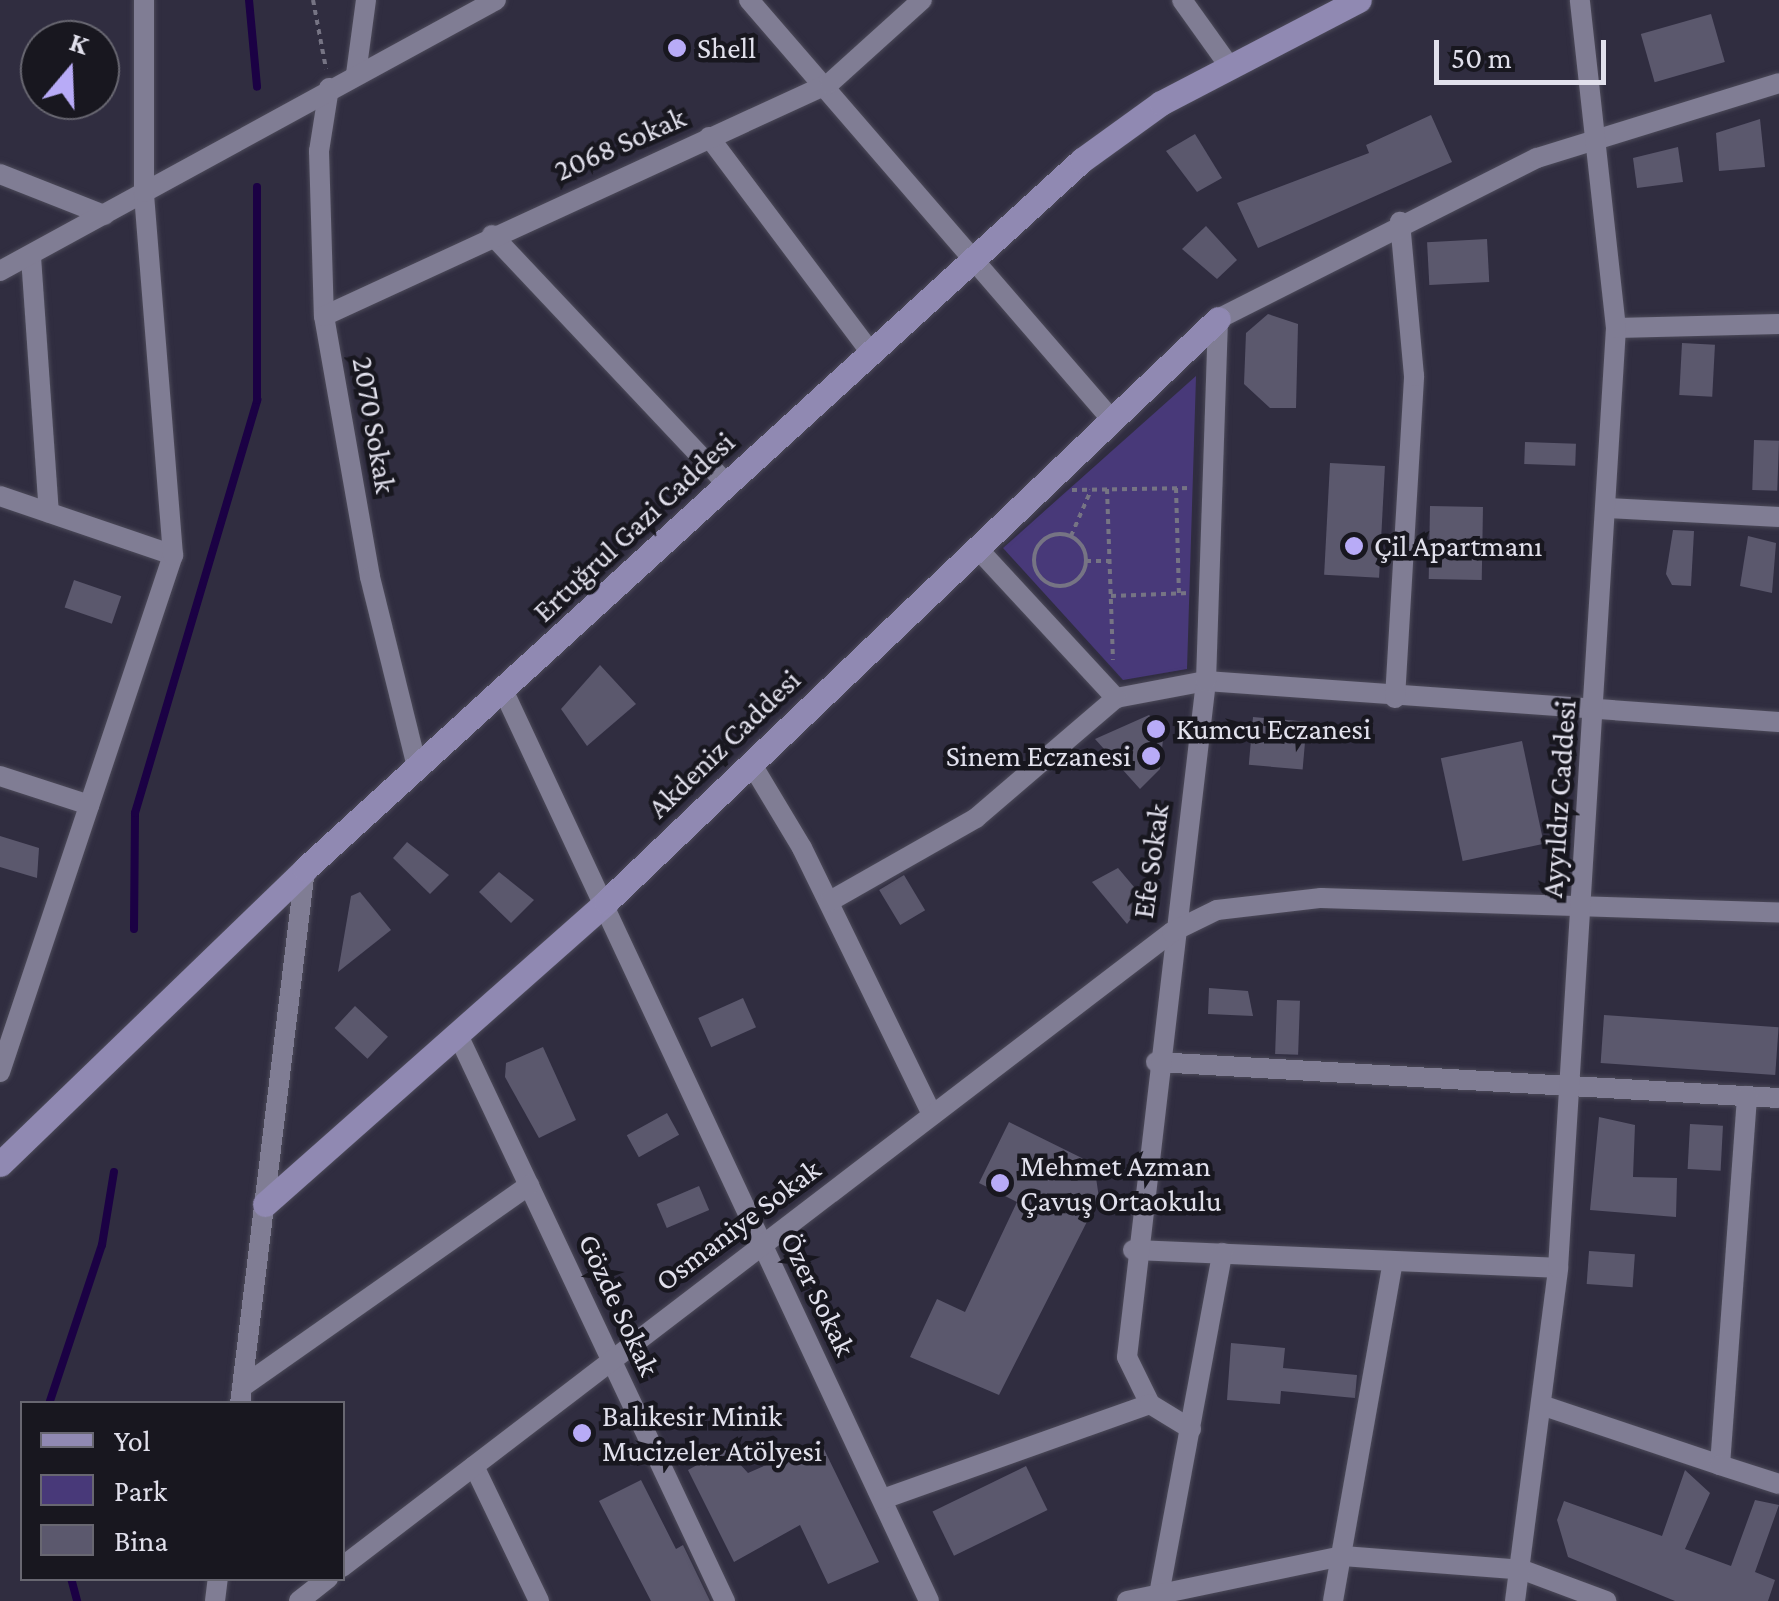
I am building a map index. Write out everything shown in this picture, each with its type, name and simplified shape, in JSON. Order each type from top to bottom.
[{"type":"main road","name":"Ertuğrul Gazi Caddesi","points":[[3,1157],[417,766],[504,692],[1082,160],[1230,67],[1359,0]]},
{"type":"main road","name":"Akdeniz Caddesi","points":[[265,1204],[606,902],[1218,318]]},
{"type":"street","points":[[0,1072],[39,976],[89,804],[173,555],[144,192],[144,0]]},
{"type":"street","points":[[356,74],[366,0]]},
{"type":"street","points":[[0,270],[496,0]]},
{"type":"street","points":[[749,0],[830,83],[972,262],[1112,420]]},
{"type":"street","name":"2068 Sokak","points":[[324,316],[492,235],[830,83],[922,0]]},
{"type":"street","points":[[1182,0],[1230,67]]},
{"type":"street","name":"Ayyıldız Caddesi","points":[[1516,1601],[1547,1407],[1558,1268],[1608,508],[1616,328],[1580,0]]},
{"type":"street","points":[[1218,318],[1400,222],[1596,135],[1779,84]]},
{"type":"street","name":"2070 Sokak","points":[[330,88],[319,151],[324,316],[370,577],[417,766]]},
{"type":"street","points":[[709,137],[871,353]]},
{"type":"street","points":[[0,174],[104,215]]},
{"type":"street","points":[[1395,698],[1414,376],[1400,222]]},
{"type":"street","points":[[492,235],[727,484]]},
{"type":"street","points":[[30,257],[48,512]]},
{"type":"street","name":"Efe Sokak","points":[[1150,1404],[1127,1357],[1134,1250],[1156,1062],[1206,682],[1218,318]]},
{"type":"street","points":[[1616,328],[1779,324]]},
{"type":"street","points":[[0,496],[173,555]]},
{"type":"street","points":[[1608,508],[1779,517]]},
{"type":"street","points":[[977,548],[1116,698]]},
{"type":"street","points":[[830,902],[976,818],[1116,698],[1206,682],[1779,722]]},
{"type":"street","name":"Özer Sokak","points":[[504,692],[606,902],[929,1601]]},
{"type":"street","points":[[751,763],[830,902],[932,1115]]},
{"type":"street","points":[[0,776],[89,804]]},
{"type":"street","points":[[241,1396],[306,869]]},
{"type":"street","name":"Osmaniye Sokak","points":[[345,1565],[1172,932],[1217,910],[1321,898],[1779,912]]},
{"type":"street","name":"Gözde Sokak","points":[[458,1035],[725,1601]]},
{"type":"street","points":[[1156,1062],[1779,1098]]},
{"type":"street","points":[[1720,1465],[1747,1096]]},
{"type":"street","points":[[241,1396],[529,1185]]},
{"type":"street","points":[[1134,1250],[1558,1268]]},
{"type":"street","points":[[1158,1596],[1222,1253]]},
{"type":"street","points":[[1333,1601],[1344,1556],[1393,1261]]},
{"type":"street","points":[[883,1498],[1150,1404],[1191,1429]]},
{"type":"street","points":[[1547,1407],[1779,1484]]},
{"type":"street","points":[[474,1466],[539,1601]]},
{"type":"street","points":[[1127,1601],[1344,1556],[1523,1570],[1606,1601]]},
{"type":"street","points":[[299,1601],[324,1581]]},
{"type":"path","points":[[312,0],[330,88]]},
{"type":"path","points":[[1176,488],[1179,594]]},
{"type":"path","points":[[1068,490],[1192,488]]},
{"type":"path","points":[[1071,536],[1091,490]]},
{"type":"path","points":[[1106,490],[1114,670]]},
{"type":"path","points":[[1071,536],[1086,561]]},
{"type":"path","points":[[1071,536],[1040,542],[1038,574],[1068,585],[1086,561]]},
{"type":"path","points":[[1086,561],[1110,561]]},
{"type":"path","points":[[1111,596],[1190,594]]},
{"type":"green space","points":[[1196,376],[1187,669],[1123,680],[1003,548]]},
{"type":"building","points":[[1711,14],[1725,62],[1655,82],[1641,34]]},
{"type":"building","points":[[1431,115],[1452,162],[1258,248],[1237,203],[1369,153],[1366,145]]},
{"type":"building","points":[[1760,119],[1765,167],[1719,171],[1716,133]]},
{"type":"building","points":[[1195,134],[1222,178],[1197,192],[1166,151]]},
{"type":"building","points":[[1678,147],[1683,182],[1637,188],[1633,158]]},
{"type":"building","points":[[1206,226],[1237,260],[1217,279],[1182,249]]},
{"type":"building","points":[[1487,239],[1489,282],[1429,285],[1427,242]]},
{"type":"building","points":[[1268,314],[1298,324],[1296,408],[1270,408],[1244,384],[1246,333]]},
{"type":"building","points":[[1682,343],[1715,345],[1712,397],[1679,395]]},
{"type":"building","points":[[1754,440],[1779,441],[1777,491],[1752,490]]},
{"type":"building","points":[[1525,442],[1576,444],[1575,466],[1524,464]]},
{"type":"building","points":[[1330,463],[1385,466],[1379,578],[1324,575]]},
{"type":"building","points":[[1430,506],[1483,507],[1482,580],[1429,579]]},
{"type":"building","points":[[1673,530],[1694,531],[1691,586],[1672,585],[1666,574]]},
{"type":"building","points":[[1748,536],[1776,543],[1772,593],[1740,586]]},
{"type":"building","points":[[74,580],[121,596],[112,624],[65,607]]},
{"type":"building","points":[[600,665],[636,704],[587,746],[561,709]]},
{"type":"building","points":[[1149,715],[1164,729],[1160,769],[1140,789],[1095,739]]},
{"type":"building","points":[[1253,717],[1307,722],[1303,770],[1249,765]]},
{"type":"building","points":[[1522,741],[1544,844],[1463,861],[1441,758]]},
{"type":"building","points":[[0,836],[39,848],[37,878],[0,867]]},
{"type":"building","points":[[407,842],[449,875],[430,894],[393,858]]},
{"type":"building","points":[[1118,868],[1145,900],[1127,924],[1092,882]]},
{"type":"building","points":[[499,872],[534,900],[511,923],[479,892]]},
{"type":"building","points":[[904,875],[925,910],[900,925],[879,890]]},
{"type":"building","points":[[360,892],[391,930],[338,972],[351,896]]},
{"type":"building","points":[[1209,988],[1248,991],[1253,1016],[1208,1014]]},
{"type":"building","points":[[743,998],[756,1027],[711,1047],[698,1018]]},
{"type":"building","points":[[1277,1000],[1300,1001],[1298,1055],[1275,1054]]},
{"type":"building","points":[[355,1006],[388,1037],[367,1059],[335,1028]]},
{"type":"building","points":[[1604,1015],[1779,1027],[1775,1075],[1601,1063]]},
{"type":"building","points":[[543,1047],[576,1120],[539,1138],[505,1077],[506,1063]]},
{"type":"building","points":[[667,1113],[679,1135],[639,1157],[627,1135]]},
{"type":"building","points":[[1599,1117],[1635,1125],[1633,1177],[1677,1178],[1676,1217],[1590,1210]]},
{"type":"building","points":[[1009,1122],[1094,1164],[1099,1198],[999,1395],[910,1357],[937,1299],[965,1312],[1017,1202],[979,1183]]},
{"type":"building","points":[[1690,1124],[1723,1126],[1721,1171],[1688,1169]]},
{"type":"building","points":[[699,1186],[709,1210],[667,1228],[657,1204]]},
{"type":"building","points":[[1589,1251],[1635,1254],[1633,1287],[1587,1284]]},
{"type":"building","points":[[1231,1343],[1285,1348],[1283,1368],[1357,1375],[1355,1398],[1281,1391],[1280,1404],[1227,1400]]},
{"type":"building","points":[[820,1441],[879,1562],[828,1584],[800,1525],[734,1562],[688,1470],[726,1449],[748,1473]]},
{"type":"building","points":[[1026,1466],[1047,1510],[954,1556],[933,1512]]},
{"type":"building","points":[[1685,1470],[1710,1493],[1685,1549],[1731,1566],[1755,1500],[1779,1505],[1755,1572],[1775,1580],[1768,1601],[1675,1601],[1568,1557],[1557,1520],[1564,1501],[1662,1536]]},
{"type":"building","points":[[641,1480],[676,1549],[683,1545],[710,1601],[651,1601],[599,1501]]},
{"type":"waterway","points":[[249,0],[257,87]]},
{"type":"waterway","points":[[134,929],[135,813],[257,400],[257,187]]},
{"type":"waterway","points":[[50,1401],[102,1245],[114,1172]]},
{"type":"waterway","points":[[72,1581],[77,1601]]},
{"type":"place","name":"Shell","points":[[677,48]]},
{"type":"place","name":"Çil Apartmanı","points":[[1354,546]]},
{"type":"place","name":"Kumcu Eczanesi","points":[[1156,729]]},
{"type":"place","name":"Sinem Eczanesi","points":[[1151,756]]},
{"type":"place","name":"Mehmet Azman Çavuş Ortaokulu","points":[[1000,1183]]},
{"type":"place","name":"Balıkesir Minik Mucizeler Atölyesi","points":[[582,1433]]}]
